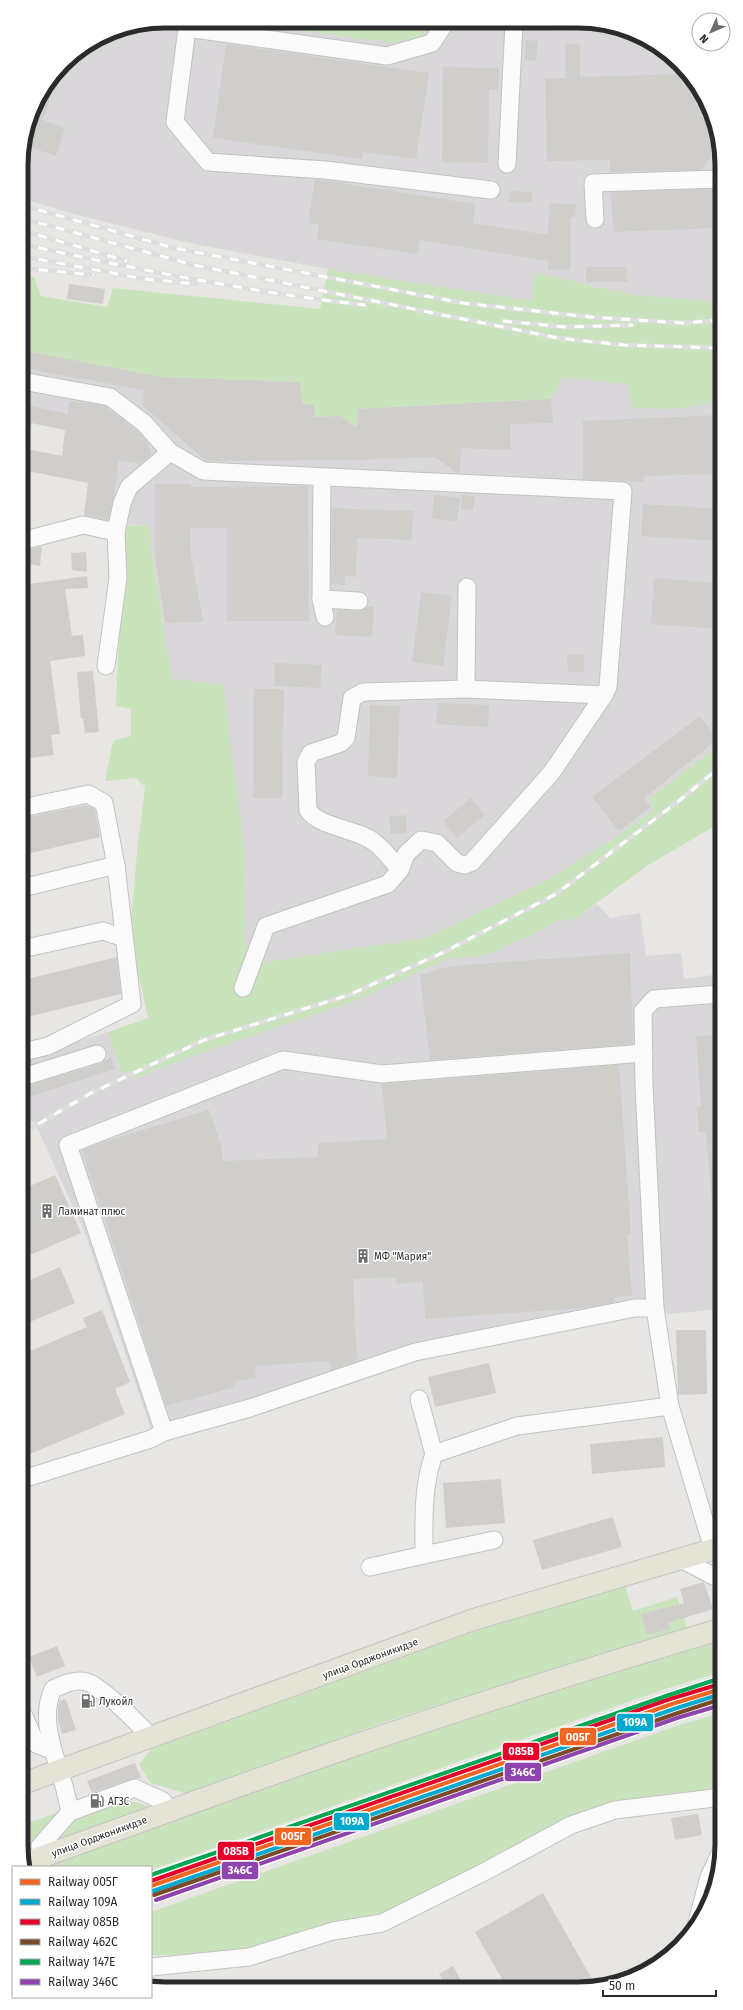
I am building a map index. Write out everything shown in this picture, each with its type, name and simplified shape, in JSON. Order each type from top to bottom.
[{"type":"main road","name":"улица Орджоникидзе","points":[[28,1782],[472,1620],[715,1549]]},
{"type":"main road","name":"улица Орджоникидзе","points":[[33,1860],[169,1810],[400,1730],[599,1666],[715,1631]]},
{"type":"street","points":[[442,28],[432,43],[387,56],[187,28],[175,122],[208,162],[325,170],[491,190]]},
{"type":"street","points":[[507,164],[514,28]]},
{"type":"street","points":[[595,219],[593,183],[715,179]]},
{"type":"street","points":[[28,382],[110,398],[144,423],[170,452],[203,471],[322,478],[623,491],[608,686],[604,695],[552,772],[472,862],[465,866],[458,863],[437,843],[421,840],[406,854],[400,870],[388,884],[266,926],[243,988]]},
{"type":"street","points":[[106,666],[118,578],[116,532],[122,504],[129,487],[170,452]]},
{"type":"street","points":[[322,478],[321,599],[325,617]]},
{"type":"street","points":[[28,539],[83,525],[116,532]]},
{"type":"street","points":[[466,689],[468,587]]},
{"type":"street","points":[[321,599],[359,601]]},
{"type":"street","points":[[400,870],[374,842],[353,831],[317,820],[308,810],[306,762],[311,754],[341,742],[346,738],[352,698],[356,694],[363,692],[466,689],[604,695]]},
{"type":"street","points":[[28,807],[88,794],[104,803],[116,865],[132,1004],[48,1046],[28,1051]]},
{"type":"street","points":[[28,887],[116,865]]},
{"type":"street","points":[[28,948],[103,931],[124,938]]},
{"type":"street","points":[[715,994],[654,999],[643,1012],[644,1086],[655,1308],[670,1406],[715,1542]]},
{"type":"street","points":[[164,1432],[68,1145],[283,1060],[382,1074],[644,1052]]},
{"type":"street","points":[[28,1075],[97,1054]]},
{"type":"street","points":[[28,1477],[151,1439],[164,1432],[250,1408],[415,1352],[635,1308],[655,1308]]},
{"type":"street","points":[[419,1399],[434,1454],[429,1467],[424,1499],[424,1555]]},
{"type":"street","points":[[434,1454],[517,1426],[670,1406]]},
{"type":"street","points":[[370,1567],[494,1540]]},
{"type":"street","points":[[681,1559],[715,1577]]},
{"type":"street","points":[[37,1747],[48,1719],[49,1698],[53,1689],[71,1682],[87,1682],[110,1697],[151,1737]]},
{"type":"street","points":[[28,1726],[37,1747],[59,1770],[70,1812]]},
{"type":"street","points":[[33,1860],[40,1846],[70,1812],[135,1788],[163,1800],[169,1810]]},
{"type":"street","points":[[152,1967],[249,1957],[333,1931],[382,1923],[486,1871],[571,1825],[615,1810],[715,1798]]},
{"type":"street","points":[[702,1902],[708,1877],[713,1868]]},
{"type":"shaded area","points":[[156,28],[282,28],[423,36],[429,28],[539,28],[552,31],[601,30],[622,35],[638,42],[654,51],[668,62],[675,68],[692,89],[708,121],[714,147],[715,165],[715,302],[633,295],[536,273],[531,301],[328,269],[189,243],[70,213],[28,200],[28,156],[33,130],[38,113],[46,97],[68,68],[89,51],[121,35]]},
{"type":"shaded area","points":[[28,351],[162,377],[300,382],[302,404],[314,405],[315,417],[341,416],[357,428],[357,409],[551,399],[562,377],[628,384],[677,409],[715,402],[715,748],[650,799],[654,809],[621,834],[547,880],[425,938],[261,963],[244,939],[246,861],[172,679],[152,555],[150,526],[84,521],[93,450],[65,430],[32,423],[28,443]]},
{"type":"shaded area","points":[[597,904],[610,918],[640,913],[646,956],[681,953],[684,979],[715,975],[715,1310],[668,1314],[658,1302],[419,1359],[155,1442],[84,1231],[34,1121],[28,1124],[28,1056],[108,1032],[121,1071],[133,1079],[208,1050],[350,1002],[447,959],[486,955],[536,933],[557,921],[576,918]]},
{"type":"green space","points":[[282,28],[429,28],[423,36],[393,43]]},
{"type":"green space","points":[[328,269],[531,301],[536,273],[633,295],[715,302],[715,402],[677,409],[633,408],[628,384],[563,377],[551,399],[357,409],[357,428],[341,416],[315,417],[314,405],[302,404],[300,382],[162,377],[28,351],[28,277],[34,277],[41,296],[107,307],[113,288],[320,309]]},
{"type":"green space","points":[[123,525],[150,526],[152,555],[172,679],[223,685],[246,861],[244,939],[261,963],[425,938],[547,880],[621,834],[654,809],[649,799],[715,748],[715,826],[648,865],[576,918],[557,921],[536,933],[486,955],[447,959],[351,1002],[208,1050],[132,1079],[121,1071],[108,1032],[148,1018],[130,936],[137,853],[145,787],[136,778],[105,781],[113,741],[131,736],[131,709],[116,706]]},
{"type":"green space","points":[[625,1586],[633,1611],[677,1597],[687,1628],[387,1721],[188,1794],[150,1783],[139,1764],[153,1747],[484,1628]]},
{"type":"green space","points":[[715,1641],[715,1674],[665,1689],[152,1870],[152,1866],[45,1866],[403,1736]]},
{"type":"green space","points":[[715,1715],[715,1791],[567,1820],[375,1918],[249,1951],[221,1955],[152,1955],[152,1912],[679,1725]]},
{"type":"green space","points":[[121,1799],[153,1807],[49,1846],[76,1814]]},
{"type":"green space","points":[[58,1812],[28,1850],[28,1823]]},
{"type":"building","points":[[526,40],[538,41],[536,61],[525,60]]},
{"type":"building","points":[[226,44],[429,73],[416,159],[363,152],[362,159],[213,138]]},
{"type":"building","points":[[565,44],[580,44],[580,77],[680,74],[692,89],[708,121],[710,132],[711,156],[701,170],[610,172],[610,160],[547,161],[545,78],[566,78]]},
{"type":"building","points":[[443,67],[499,68],[498,90],[489,89],[488,163],[442,162]]},
{"type":"building","points":[[56,83],[43,120],[65,128],[56,156],[30,147],[38,113],[46,97]]},
{"type":"building","points":[[315,179],[475,204],[473,223],[548,235],[549,203],[576,204],[575,217],[571,217],[570,270],[548,269],[548,261],[420,240],[417,254],[317,239],[319,224],[308,223]]},
{"type":"building","points":[[713,189],[714,228],[613,232],[611,192]]},
{"type":"building","points":[[509,191],[532,192],[532,203],[509,202]]},
{"type":"building","points":[[586,267],[627,267],[627,282],[586,282]]},
{"type":"building","points":[[69,284],[105,289],[103,304],[67,299]]},
{"type":"building","points":[[28,351],[162,377],[300,382],[302,404],[314,405],[315,417],[341,416],[357,428],[357,409],[551,399],[553,423],[510,424],[511,450],[461,448],[460,473],[457,473],[435,457],[358,460],[206,461],[143,406],[144,390],[28,369]]},
{"type":"building","points":[[69,401],[105,406],[139,432],[149,444],[151,453],[150,456],[140,464],[119,460],[114,496],[108,520],[84,515],[88,483],[28,471],[28,449],[62,456],[65,430],[28,422],[28,405],[68,414]]},
{"type":"building","points":[[715,415],[715,474],[644,476],[644,482],[583,479],[583,421]]},
{"type":"building","points":[[155,484],[191,484],[191,487],[308,486],[309,621],[227,621],[227,528],[190,528],[191,555],[203,622],[165,623],[155,555]]},
{"type":"building","points":[[434,495],[460,498],[457,521],[432,519]]},
{"type":"building","points":[[462,495],[475,496],[473,510],[461,509]]},
{"type":"building","points":[[643,504],[715,509],[715,541],[641,536]]},
{"type":"building","points":[[332,508],[413,511],[412,540],[357,538],[356,577],[345,576],[345,585],[331,584]]},
{"type":"building","points":[[42,547],[40,566],[28,564],[28,550]]},
{"type":"building","points":[[86,552],[87,572],[72,570],[71,553]]},
{"type":"building","points":[[87,576],[88,588],[65,589],[72,636],[83,635],[85,656],[50,661],[60,734],[51,735],[54,755],[30,758],[28,745],[28,584]]},
{"type":"building","points":[[654,578],[715,583],[715,629],[651,624]]},
{"type":"building","points":[[421,592],[452,596],[443,666],[412,662]]},
{"type":"building","points":[[367,607],[374,607],[372,637],[335,635],[337,610],[359,611]]},
{"type":"building","points":[[584,654],[584,672],[568,672],[567,655]]},
{"type":"building","points":[[275,663],[322,665],[320,688],[274,686]]},
{"type":"building","points":[[93,671],[99,732],[85,733],[83,718],[81,719],[77,672]]},
{"type":"building","points":[[254,689],[284,689],[282,798],[253,798]]},
{"type":"building","points":[[437,703],[489,705],[488,727],[436,724]]},
{"type":"building","points":[[370,705],[400,706],[397,778],[368,776]]},
{"type":"building","points":[[700,716],[715,735],[715,741],[644,798],[651,807],[619,831],[592,797]]},
{"type":"building","points":[[471,798],[485,815],[457,838],[443,821]]},
{"type":"building","points":[[86,805],[95,809],[100,837],[28,854],[28,817]]},
{"type":"building","points":[[406,815],[407,833],[391,834],[389,817]]},
{"type":"building","points":[[630,953],[633,1044],[430,1060],[420,975],[451,966]]},
{"type":"building","points":[[117,957],[121,994],[28,1017],[28,979]]},
{"type":"building","points":[[715,1035],[715,1204],[712,1204],[706,1132],[699,1132],[697,1107],[701,1107],[696,1036]]},
{"type":"building","points":[[111,1057],[115,1069],[28,1097],[28,1086],[100,1064]]},
{"type":"building","name":"МФ \"Мария\"","points":[[619,1065],[631,1234],[627,1234],[632,1296],[615,1297],[615,1302],[583,1308],[425,1319],[423,1282],[396,1284],[396,1277],[353,1279],[357,1361],[331,1370],[331,1361],[255,1366],[256,1378],[236,1381],[235,1387],[166,1406],[82,1150],[106,1141],[209,1110],[222,1148],[223,1161],[318,1157],[318,1143],[387,1139],[382,1084]]},
{"type":"building","name":"Ламинат плюс","points":[[55,1175],[81,1233],[28,1256],[28,1187]]},
{"type":"building","points":[[60,1267],[75,1303],[28,1323],[28,1281]]},
{"type":"building","points":[[102,1310],[130,1382],[115,1389],[125,1414],[28,1455],[28,1352],[87,1327],[83,1318]]},
{"type":"building","points":[[676,1330],[706,1330],[707,1394],[678,1395]]},
{"type":"building","points":[[489,1363],[496,1393],[435,1407],[428,1377]]},
{"type":"building","points":[[663,1437],[665,1467],[592,1474],[590,1444]]},
{"type":"building","points":[[501,1479],[505,1523],[446,1528],[443,1483]]},
{"type":"building","points":[[613,1517],[622,1547],[542,1570],[533,1540]]},
{"type":"building","points":[[704,1582],[713,1609],[668,1623],[670,1629],[647,1635],[641,1614],[684,1603],[680,1589]]},
{"type":"building","points":[[57,1646],[65,1666],[37,1677],[29,1657]]},
{"type":"building","points":[[66,1699],[76,1730],[62,1734],[58,1720],[59,1701]]},
{"type":"building","points":[[135,1763],[141,1778],[132,1779],[92,1793],[87,1781]]},
{"type":"building","points":[[698,1814],[702,1835],[675,1840],[671,1818]]},
{"type":"building","points":[[543,1893],[593,1981],[504,1982],[475,1932]]},
{"type":"building","points":[[453,1966],[462,1982],[444,1982],[439,1974]]},
{"type":"railway","points":[[28,207],[174,248],[463,303],[590,317],[683,323],[715,320]]},
{"type":"railway","points":[[28,220],[194,265],[558,338],[624,345],[715,348]]},
{"type":"railway","points":[[28,232],[127,261]]},
{"type":"railway","points":[[28,245],[236,287],[365,305]]},
{"type":"railway","points":[[28,257],[144,279],[197,284]]},
{"type":"railway","points":[[28,269],[94,275]]},
{"type":"railway","points":[[503,321],[565,327],[633,325]]},
{"type":"railway","points":[[28,1130],[89,1094],[204,1040],[349,995],[444,952],[556,894],[680,800],[715,771]]},
{"type":"rail line","name":"147Е","points":[[152,1875],[715,1680]]},
{"type":"rail line","name":"085В","points":[[152,1881],[670,1699],[715,1686]]},
{"type":"rail line","name":"005Г","points":[[152,1886],[672,1704],[715,1691]]},
{"type":"rail line","name":"109А","points":[[153,1891],[715,1696]]},
{"type":"rail line","name":"462С","points":[[154,1895],[715,1701]]},
{"type":"rail line","name":"346С","points":[[156,1900],[677,1718],[715,1707]]},
{"type":"place","name":"Ламинат плюс","points":[[47,1211]]},
{"type":"place","name":"МФ \"Мария\"","points":[[363,1256]]},
{"type":"place","name":"Лукойл","points":[[88,1701]]},
{"type":"place","name":"АГЗС","points":[[97,1801]]}]
